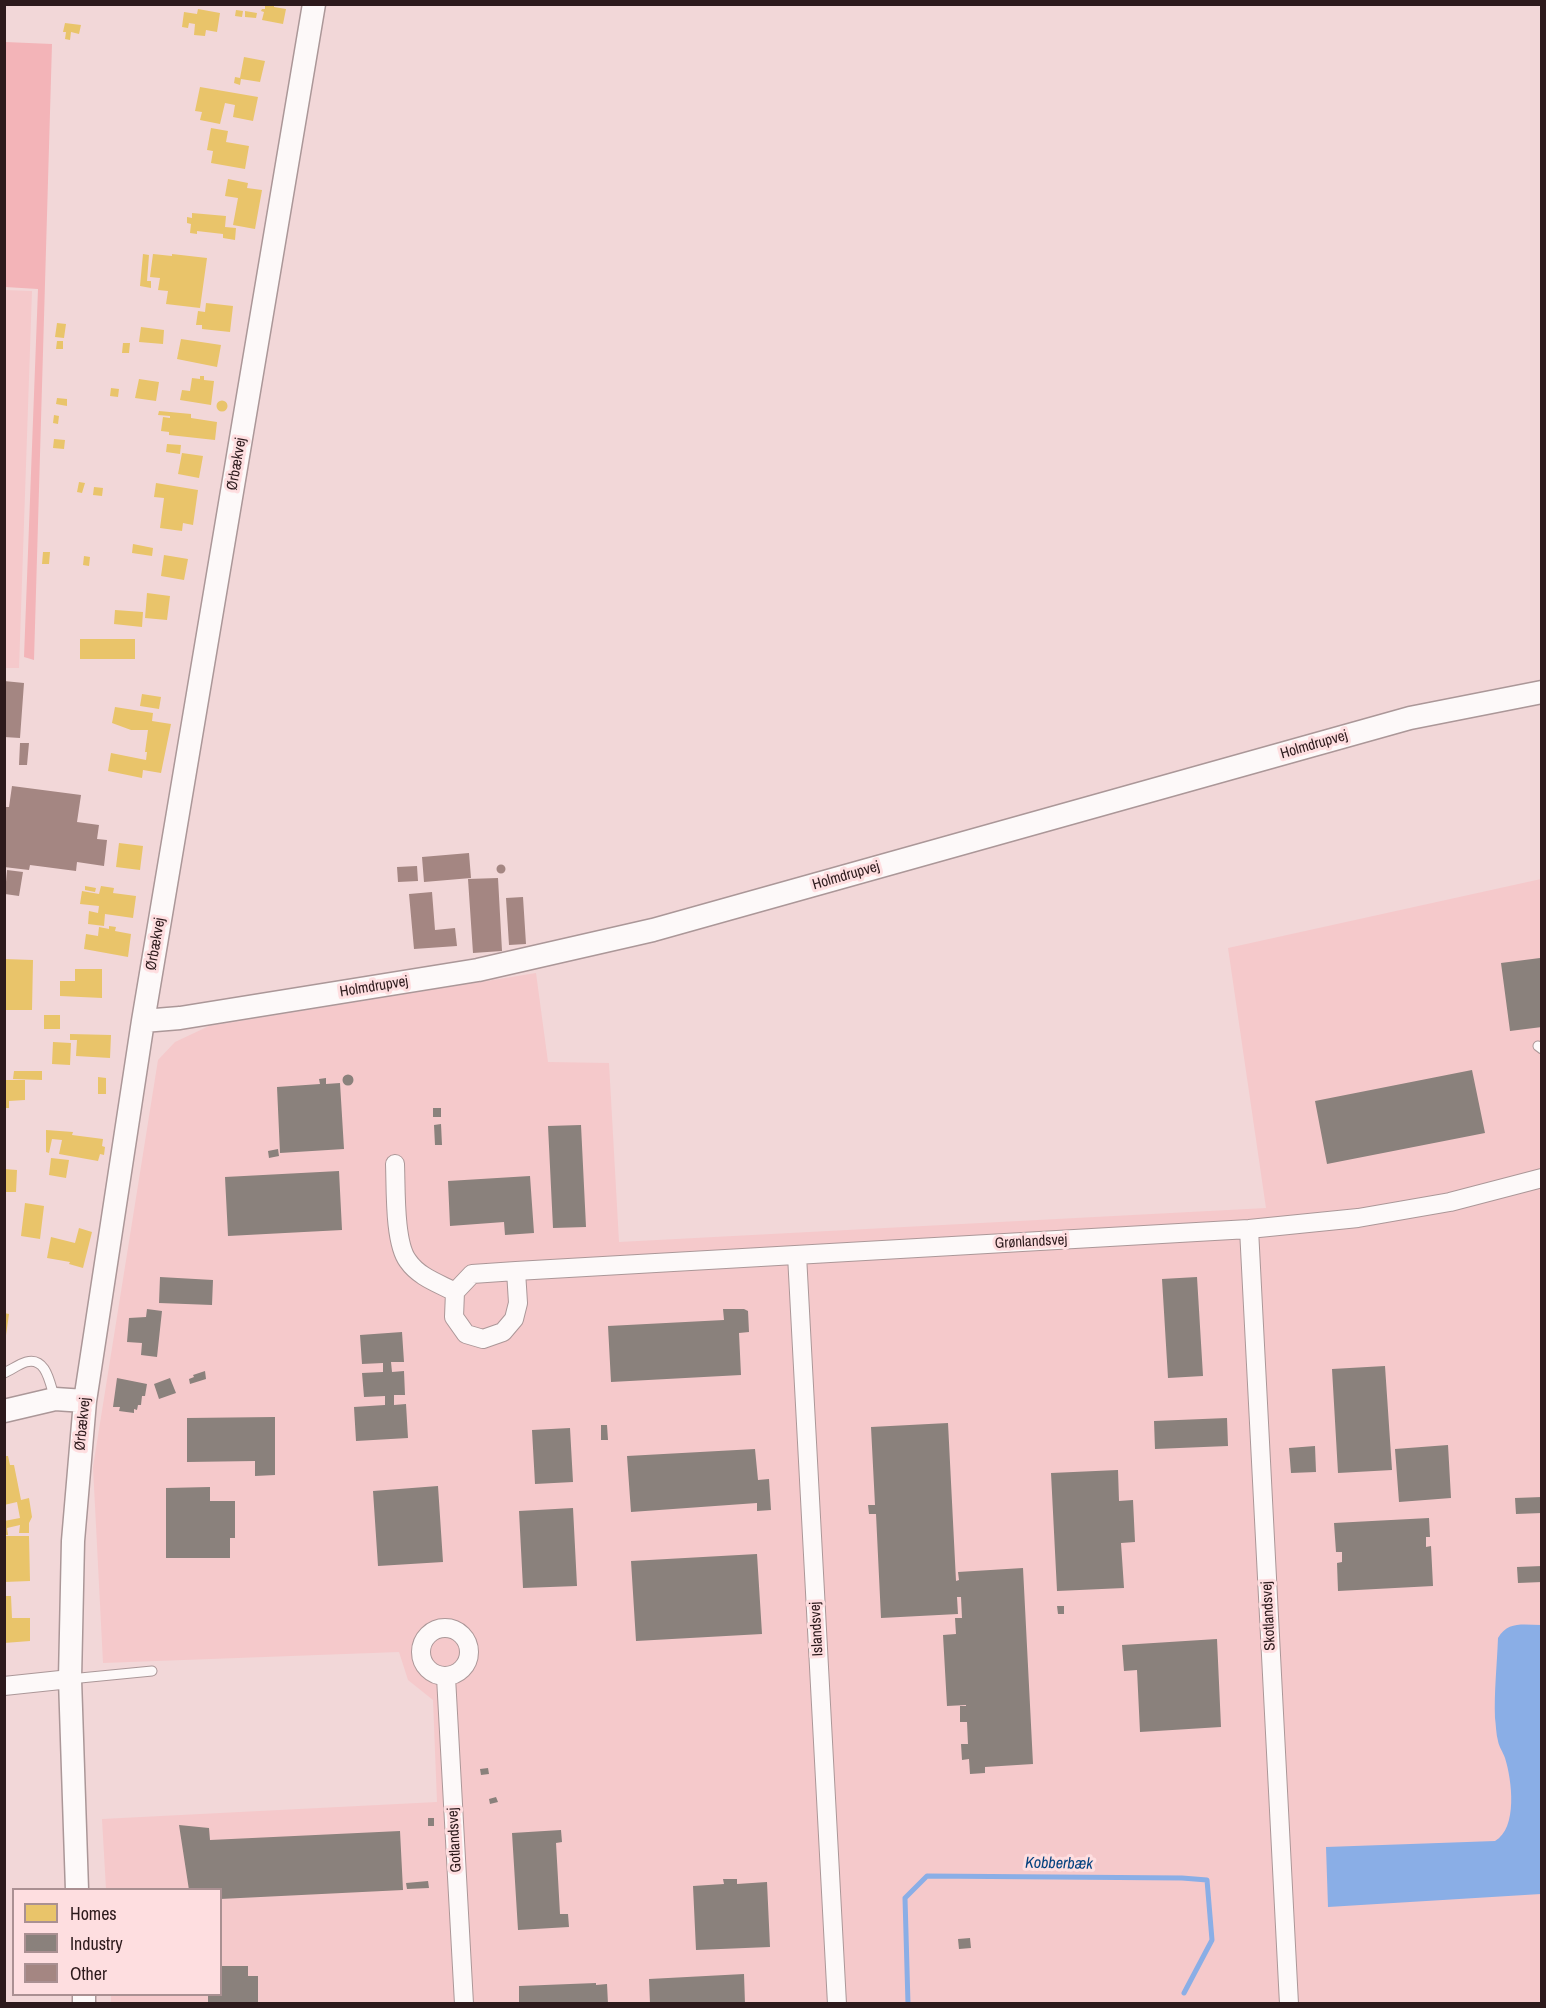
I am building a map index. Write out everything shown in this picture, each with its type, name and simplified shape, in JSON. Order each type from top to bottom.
[{"type":"street","name":"Ørbækvej","points":[[77,1888],[70,1678],[73,1541],[85,1401],[143,1021],[314,4]]},
{"type":"street","name":"Holmdrupvej","points":[[143,1021],[180,1018],[478,970],[653,930],[1410,718],[1542,692]]},
{"type":"street","points":[[395,1164],[399,1238],[407,1260],[422,1275],[455,1292],[454,1317],[466,1334],[483,1339],[503,1332],[514,1319],[518,1303],[516,1271]]},
{"type":"street","name":"Grønlandsvej","points":[[455,1292],[472,1274],[1249,1229],[1379,1215],[1450,1202],[1542,1178]]},
{"type":"street","name":"Skotlandsvej","points":[[1249,1229],[1289,2004]]},
{"type":"street","name":"Islandsvej","points":[[797,1255],[837,2004]]},
{"type":"street","points":[[4,1411],[55,1399],[85,1401]]},
{"type":"street","name":"Gotlandsvej","points":[[446,1677],[464,2004]]},
{"type":"street","points":[[4,1686],[70,1678]]},
{"type":"lane","points":[[4,1373],[27,1361],[37,1361],[44,1366],[55,1399]]},
{"type":"lane","points":[[70,1678],[152,1671]]},
{"type":"shaded area","points":[[5,42],[52,44],[34,660],[24,657],[38,289],[5,287]]},
{"type":"shaded area","points":[[5,290],[32,291],[19,668],[4,668]]},
{"type":"shaded area","points":[[1541,879],[1541,2003],[111,2003],[111,1996],[222,1996],[222,1888],[106,1888],[102,1819],[437,1802],[433,1700],[408,1680],[399,1652],[103,1663],[93,1467],[158,1060],[175,1042],[209,1026],[536,973],[548,1062],[609,1063],[619,1242],[1266,1208],[1228,948]]},
{"type":"water","points":[[1541,1625],[1541,1894],[1328,1907],[1326,1847],[1495,1841],[1502,1835],[1510,1815],[1511,1791],[1508,1767],[1499,1743],[1495,1718],[1498,1638],[1511,1626]]},
{"type":"building: Homes","points":[[265,4],[274,4],[274,7],[286,9],[283,24],[262,20],[264,12],[261,11],[265,9]]},
{"type":"building: Homes","points":[[198,9],[220,13],[217,32],[206,30],[205,36],[194,35],[195,24],[189,23],[188,28],[182,27],[184,12],[197,14]]},
{"type":"building: Homes","points":[[236,10],[243,11],[242,17],[235,16]]},
{"type":"building: Homes","points":[[245,11],[257,13],[256,18],[245,17]]},
{"type":"building: Homes","points":[[65,23],[81,25],[79,34],[71,32],[70,40],[65,39],[66,32],[63,32]]},
{"type":"building: Homes","points":[[244,57],[265,61],[260,82],[241,79],[240,85],[234,83],[235,77],[240,78]]},
{"type":"building: Homes","points":[[200,87],[258,97],[253,121],[233,117],[235,105],[225,103],[220,124],[200,120],[202,112],[195,111]]},
{"type":"building: Homes","points":[[211,128],[228,131],[226,142],[249,146],[245,169],[211,163],[213,151],[207,150]]},
{"type":"building: Homes","points":[[228,179],[248,183],[247,188],[262,190],[255,229],[233,225],[238,198],[225,196]]},
{"type":"building: Homes","points":[[192,213],[226,216],[225,227],[236,228],[235,240],[223,238],[223,234],[197,231],[197,234],[190,233],[191,224],[187,223],[187,217],[192,218]]},
{"type":"building: Homes","points":[[143,254],[149,255],[147,281],[151,281],[151,288],[140,286]]},
{"type":"building: Homes","points":[[153,254],[207,258],[200,308],[166,304],[168,291],[158,290],[160,278],[150,277]]},
{"type":"building: Homes","points":[[206,303],[233,306],[230,332],[202,329],[202,325],[196,325],[198,311],[205,312]]},
{"type":"building: Homes","points":[[57,323],[66,324],[64,338],[55,337]]},
{"type":"building: Homes","points":[[141,327],[164,330],[163,344],[139,342]]},
{"type":"building: Homes","points":[[181,339],[221,345],[217,367],[177,359]]},
{"type":"building: Homes","points":[[57,341],[63,341],[63,349],[56,349]]},
{"type":"building: Homes","points":[[123,343],[130,343],[129,353],[122,353]]},
{"type":"building: Homes","points":[[200,376],[204,376],[204,380],[214,381],[211,405],[180,400],[182,390],[190,391],[192,378],[200,379]]},
{"type":"building: Homes","points":[[139,379],[159,382],[156,401],[135,398]]},
{"type":"building: Homes","points":[[111,388],[119,389],[118,397],[110,396]]},
{"type":"building: Homes","points":[[57,398],[67,399],[67,406],[56,404]]},
{"type":"building: Homes","points":[[222,400],[228,406],[222,412],[216,406]]},
{"type":"building: Homes","points":[[159,411],[191,414],[191,418],[217,422],[215,440],[169,435],[169,432],[161,431],[163,417],[170,418],[170,416],[158,415]]},
{"type":"building: Homes","points":[[54,415],[59,416],[58,424],[53,423]]},
{"type":"building: Homes","points":[[54,439],[65,440],[64,449],[53,448]]},
{"type":"building: Homes","points":[[167,444],[181,445],[180,454],[166,452]]},
{"type":"building: Homes","points":[[182,453],[203,456],[199,478],[178,474]]},
{"type":"building: Homes","points":[[79,482],[85,483],[82,493],[77,492]]},
{"type":"building: Homes","points":[[156,483],[198,490],[193,525],[183,523],[182,531],[160,528],[164,498],[154,497]]},
{"type":"building: Homes","points":[[94,487],[103,488],[102,496],[93,495]]},
{"type":"building: Homes","points":[[133,544],[153,548],[152,556],[132,553]]},
{"type":"building: Homes","points":[[43,552],[50,552],[49,564],[42,564]]},
{"type":"building: Homes","points":[[164,555],[188,559],[184,580],[161,576]]},
{"type":"building: Homes","points":[[84,556],[90,557],[89,566],[83,565]]},
{"type":"building: Homes","points":[[147,593],[170,596],[167,620],[145,618]]},
{"type":"building: Homes","points":[[115,610],[143,612],[142,627],[114,624]]},
{"type":"building: Homes","points":[[80,639],[135,639],[135,659],[80,659]]},
{"type":"building: Homes","points":[[142,694],[161,697],[159,709],[140,706]]},
{"type":"building: Homes","points":[[115,707],[153,713],[152,721],[171,724],[161,773],[143,770],[142,778],[108,771],[111,753],[146,760],[147,752],[145,752],[148,730],[131,730],[112,723]]},
{"type":"building: Homes","points":[[119,843],[143,846],[140,870],[116,867]]},
{"type":"building: Homes","points":[[85,886],[96,888],[95,892],[85,890]]},
{"type":"building: Homes","points":[[101,886],[114,888],[113,893],[136,896],[133,918],[105,914],[104,926],[88,924],[89,911],[98,913],[99,906],[80,904],[82,891],[99,894]]},
{"type":"building: Homes","points":[[109,926],[116,927],[115,931],[131,934],[128,957],[84,949],[86,934],[98,936],[99,927],[109,929]]},
{"type":"building: Homes","points":[[4,959],[33,960],[32,1010],[6,1010]]},
{"type":"building: Homes","points":[[75,969],[102,969],[102,998],[60,996],[60,981],[75,981]]},
{"type":"building: Homes","points":[[44,1015],[60,1015],[60,1029],[44,1029]]},
{"type":"building: Homes","points":[[70,1034],[111,1035],[110,1058],[76,1056],[77,1040],[70,1040]]},
{"type":"building: Homes","points":[[53,1042],[71,1043],[70,1065],[52,1064]]},
{"type":"building: Homes","points":[[14,1071],[42,1071],[42,1080],[13,1079]]},
{"type":"building: Homes","points":[[98,1077],[106,1078],[106,1094],[98,1094]]},
{"type":"building: Homes","points":[[4,1080],[25,1080],[25,1100],[9,1101],[9,1108],[4,1108]]},
{"type":"building: Homes","points":[[46,1130],[73,1132],[72,1135],[103,1139],[104,1155],[100,1154],[98,1161],[59,1154],[62,1140],[52,1139],[49,1153],[46,1152]]},
{"type":"building: Homes","points":[[51,1158],[69,1160],[66,1178],[49,1175]]},
{"type":"building: Homes","points":[[4,1169],[17,1170],[16,1192],[4,1192]]},
{"type":"building: Homes","points":[[25,1203],[44,1206],[40,1239],[21,1236]]},
{"type":"building: Homes","points":[[79,1228],[92,1232],[83,1268],[69,1264],[70,1262],[47,1258],[51,1237],[75,1243]]},
{"type":"building: Homes","points":[[4,1313],[9,1314],[6,1335],[4,1335]]},
{"type":"building: Homes","points":[[4,1456],[8,1456],[10,1465],[14,1465],[21,1500],[29,1498],[32,1517],[29,1523],[29,1533],[19,1533],[20,1525],[7,1528],[8,1535],[4,1535],[4,1521],[20,1518],[17,1502],[4,1505]]},
{"type":"building: Homes","points":[[4,1536],[29,1536],[30,1581],[4,1582]]},
{"type":"building: Homes","points":[[4,1596],[11,1596],[12,1618],[30,1618],[30,1641],[4,1643]]},
{"type":"building: Industry","points":[[1540,958],[1542,1027],[1510,1031],[1501,963]]},
{"type":"building: Industry","points":[[1472,1070],[1485,1133],[1327,1164],[1315,1101]]},
{"type":"building: Industry","points":[[348,1074],[354,1080],[348,1086],[342,1080]]},
{"type":"building: Industry","points":[[326,1078],[326,1084],[340,1083],[344,1149],[280,1153],[277,1087],[320,1084],[319,1079]]},
{"type":"building: Industry","points":[[433,1108],[441,1108],[441,1117],[433,1117]]},
{"type":"building: Industry","points":[[441,1124],[442,1145],[435,1145],[434,1125]]},
{"type":"building: Industry","points":[[581,1125],[586,1227],[553,1228],[548,1126]]},
{"type":"building: Industry","points":[[278,1149],[279,1156],[269,1158],[268,1151]]},
{"type":"building: Industry","points":[[339,1171],[342,1230],[228,1236],[225,1177]]},
{"type":"building: Industry","points":[[530,1176],[534,1233],[505,1235],[504,1222],[450,1226],[448,1181]]},
{"type":"building: Industry","points":[[160,1277],[213,1280],[212,1305],[159,1303]]},
{"type":"building: Industry","points":[[1197,1277],[1203,1376],[1168,1378],[1162,1279]]},
{"type":"building: Industry","points":[[147,1309],[162,1311],[157,1357],[141,1355],[142,1343],[127,1342],[129,1318],[146,1317]]},
{"type":"building: Industry","points":[[723,1309],[748,1311],[749,1332],[739,1333],[741,1375],[611,1382],[608,1326],[724,1320]]},
{"type":"building: Industry","points":[[402,1332],[404,1362],[391,1362],[392,1372],[404,1371],[405,1395],[394,1395],[394,1405],[406,1404],[408,1438],[356,1441],[354,1407],[385,1405],[385,1396],[364,1397],[362,1373],[383,1372],[383,1363],[362,1364],[360,1335]]},
{"type":"building: Industry","points":[[1385,1366],[1392,1470],[1338,1473],[1332,1369]]},
{"type":"building: Industry","points":[[205,1371],[206,1379],[190,1384],[189,1379],[194,1377],[193,1375]]},
{"type":"building: Industry","points":[[117,1378],[147,1384],[141,1405],[138,1405],[137,1410],[134,1409],[134,1413],[119,1411],[120,1407],[113,1407]]},
{"type":"building: Industry","points":[[170,1378],[176,1393],[159,1399],[154,1384]]},
{"type":"building: Industry","points":[[275,1417],[275,1475],[255,1476],[255,1461],[187,1462],[187,1418]]},
{"type":"building: Industry","points":[[1227,1418],[1228,1446],[1155,1449],[1154,1421]]},
{"type":"building: Industry","points":[[948,1423],[956,1581],[959,1580],[958,1572],[1023,1568],[1033,1764],[985,1767],[985,1773],[970,1774],[969,1759],[962,1760],[961,1744],[968,1744],[967,1722],[960,1722],[960,1706],[966,1705],[947,1706],[943,1635],[956,1634],[955,1618],[962,1618],[961,1597],[957,1597],[958,1614],[881,1618],[876,1514],[869,1514],[868,1505],[875,1505],[871,1427]]},
{"type":"building: Industry","points":[[601,1425],[607,1425],[608,1440],[601,1440]]},
{"type":"building: Industry","points":[[570,1428],[573,1482],[535,1484],[532,1430]]},
{"type":"building: Industry","points":[[1448,1445],[1451,1498],[1399,1502],[1395,1449]]},
{"type":"building: Industry","points":[[1315,1446],[1316,1472],[1291,1473],[1289,1448]]},
{"type":"building: Industry","points":[[755,1449],[758,1480],[769,1479],[771,1510],[757,1511],[757,1503],[631,1512],[627,1456]]},
{"type":"building: Industry","points":[[1118,1470],[1119,1501],[1133,1500],[1135,1542],[1121,1543],[1124,1588],[1057,1591],[1051,1473]]},
{"type":"building: Industry","points":[[438,1486],[443,1562],[378,1566],[373,1491]]},
{"type":"building: Industry","points":[[210,1487],[210,1501],[235,1501],[235,1538],[230,1538],[230,1558],[166,1558],[166,1488]]},
{"type":"building: Industry","points":[[1542,1497],[1542,1513],[1516,1514],[1515,1498]]},
{"type":"building: Industry","points":[[573,1508],[577,1586],[523,1588],[519,1511]]},
{"type":"building: Industry","points":[[1429,1518],[1430,1537],[1426,1537],[1426,1547],[1431,1546],[1433,1586],[1338,1591],[1337,1563],[1342,1562],[1342,1552],[1336,1552],[1334,1523]]},
{"type":"building: Industry","points":[[757,1554],[762,1634],[636,1641],[631,1561]]},
{"type":"building: Industry","points":[[1542,1566],[1542,1582],[1518,1583],[1517,1567]]},
{"type":"building: Industry","points":[[1057,1606],[1064,1606],[1064,1614],[1058,1614]]},
{"type":"building: Industry","points":[[1217,1639],[1221,1727],[1140,1732],[1137,1670],[1124,1671],[1122,1645]]},
{"type":"building: Industry","points":[[488,1768],[489,1774],[481,1775],[480,1769]]},
{"type":"building: Industry","points":[[496,1797],[498,1802],[490,1804],[489,1799]]},
{"type":"building: Industry","points":[[428,1818],[434,1818],[434,1826],[428,1826]]},
{"type":"building: Industry","points":[[179,1825],[209,1828],[210,1840],[400,1831],[403,1890],[222,1899],[222,1888],[189,1888]]},
{"type":"building: Industry","points":[[561,1830],[562,1842],[556,1843],[560,1914],[568,1914],[569,1927],[518,1930],[512,1833]]},
{"type":"building: Industry","points":[[723,1879],[737,1879],[737,1884],[767,1882],[770,1947],[696,1950],[693,1886],[724,1884]]},
{"type":"building: Industry","points":[[428,1881],[429,1888],[407,1889],[406,1883]]},
{"type":"building: Industry","points":[[970,1938],[971,1948],[959,1949],[958,1939]]},
{"type":"building: Industry","points":[[222,1966],[248,1966],[248,1976],[258,1976],[258,2002],[208,2004],[208,1996],[222,1996]]},
{"type":"building: Industry","points":[[744,1974],[745,2004],[650,2004],[649,1979]]},
{"type":"building: Industry","points":[[596,1983],[596,1985],[607,1984],[608,2004],[519,2004],[519,1986]]},
{"type":"building: Other","points":[[4,681],[24,683],[20,738],[4,737]]},
{"type":"building: Other","points":[[20,743],[29,743],[27,765],[19,765]]},
{"type":"building: Other","points":[[12,786],[81,795],[77,822],[99,825],[97,839],[107,840],[104,866],[77,862],[76,871],[30,865],[29,870],[4,867],[4,807],[9,807]]},
{"type":"building: Other","points":[[469,853],[471,878],[424,882],[422,857]]},
{"type":"building: Other","points":[[501,865],[505,869],[501,873],[497,869]]},
{"type":"building: Other","points":[[417,866],[418,881],[398,882],[397,867]]},
{"type":"building: Other","points":[[7,870],[23,872],[19,896],[5,894]]},
{"type":"building: Other","points":[[498,878],[502,951],[473,953],[468,879]]},
{"type":"building: Other","points":[[432,892],[435,930],[455,928],[457,946],[414,949],[409,894]]},
{"type":"building: Other","points":[[523,897],[526,944],[509,945],[506,898]]},
{"type":"waterway","name":"Kobberbæk","points":[[908,2004],[905,1898],[927,1876],[1207,1880],[1212,1940],[1184,1993]]}]
